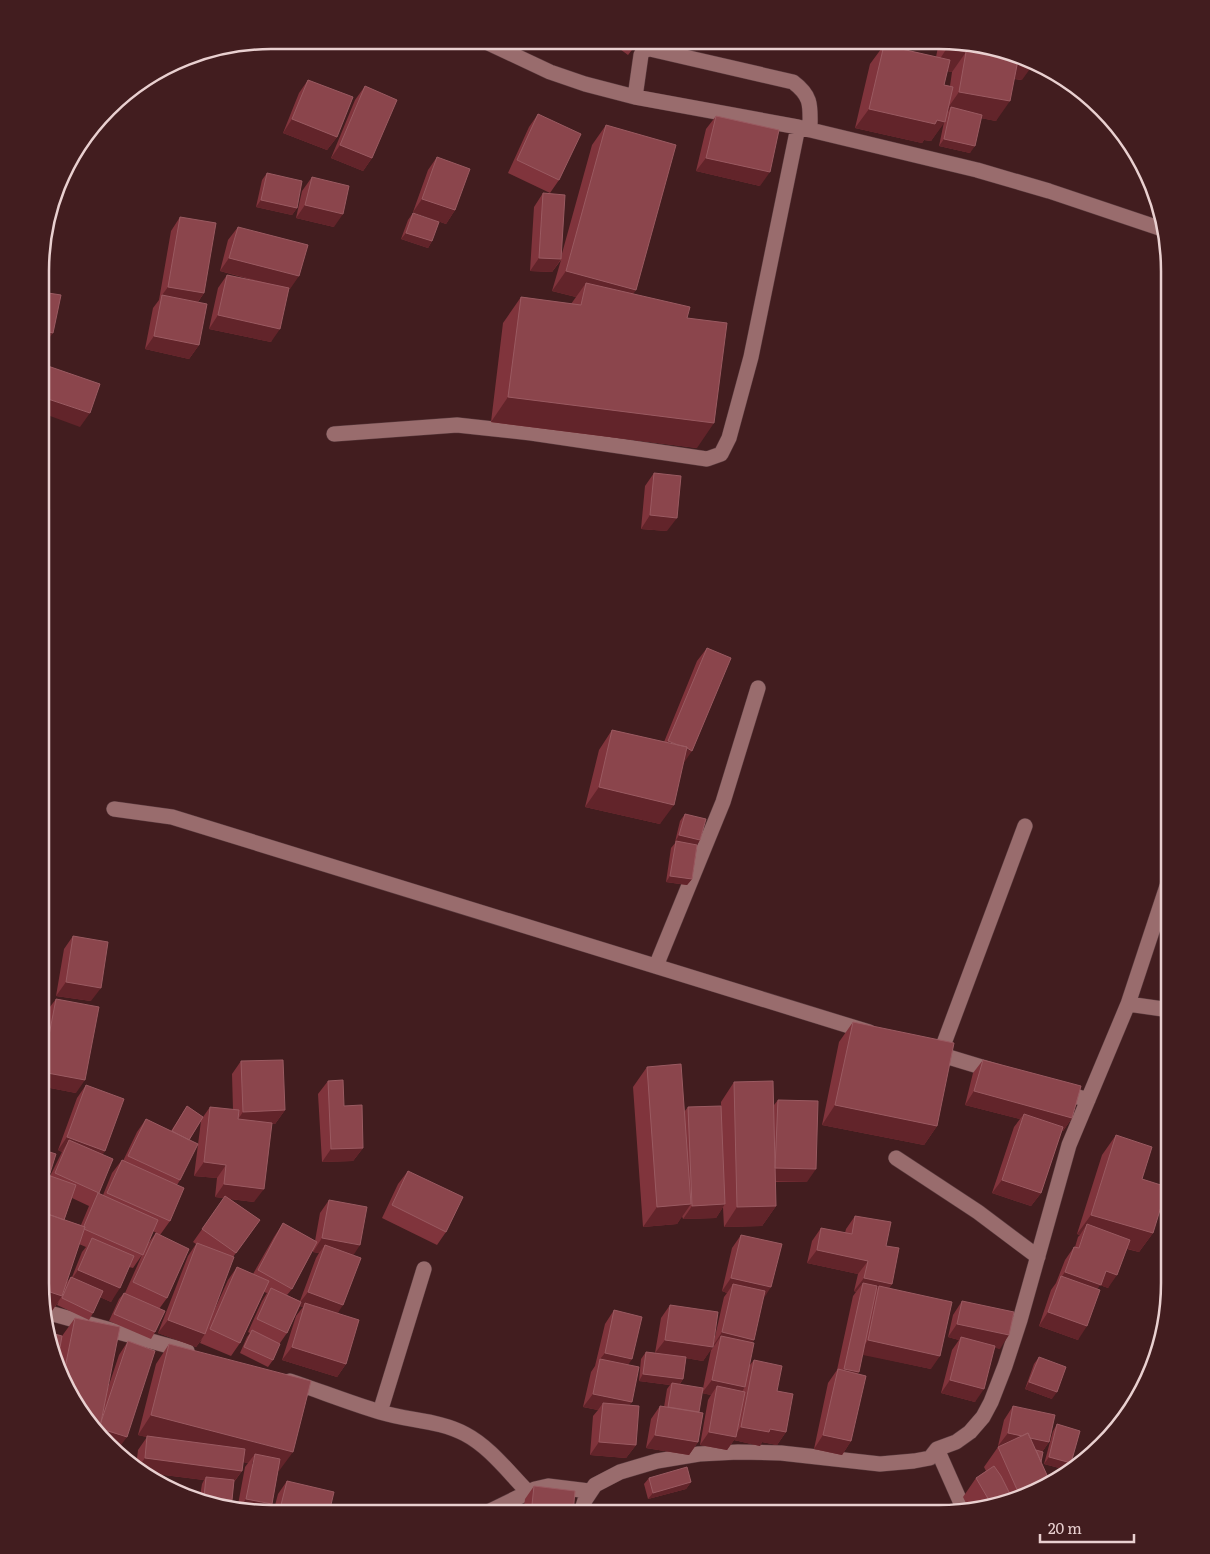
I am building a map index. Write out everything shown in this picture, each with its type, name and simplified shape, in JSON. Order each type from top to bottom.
[{"type":"street","points":[[501,49],[550,72],[635,97],[804,128],[913,154],[1013,180],[1157,227]]},
{"type":"street","points":[[635,97],[641,54],[644,50],[650,49]]},
{"type":"street","points":[[334,434],[457,425],[531,433],[707,459],[721,454],[729,438],[751,357],[810,105],[804,90],[793,82],[671,49]]},
{"type":"street","points":[[656,966],[723,802],[758,688]]},
{"type":"street","points":[[114,809],[172,817],[884,1037]]},
{"type":"street","points":[[940,1054],[1025,826]]},
{"type":"street","points":[[584,1505],[589,1491],[602,1480],[620,1472],[657,1461],[700,1454],[738,1452],[781,1453],[880,1464],[930,1458],[938,1449],[956,1442],[970,1432],[983,1417],[991,1402],[1020,1320],[1069,1145],[1128,1004],[1161,904]]},
{"type":"street","points":[[1128,1004],[1161,1009]]},
{"type":"street","points":[[921,1048],[1014,1077]]},
{"type":"street","points":[[1042,1086],[1088,1100]]},
{"type":"street","points":[[896,1158],[978,1212],[1038,1257]]},
{"type":"street","points":[[380,1412],[424,1268]]},
{"type":"street","points":[[53,1314],[203,1355]]},
{"type":"street","points":[[274,1376],[380,1412],[413,1420],[444,1424],[466,1434],[490,1452],[529,1493]]},
{"type":"street","points":[[938,1449],[961,1504]]},
{"type":"street","points":[[504,1505],[535,1489],[548,1486],[589,1491]]},
{"type":"building","points":[[883,49],[902,49],[950,60],[944,85],[953,87],[945,122],[937,120],[935,124],[869,109]]},
{"type":"building","points":[[952,49],[996,56],[1017,64],[1010,101],[959,92],[966,52]]},
{"type":"building","points":[[308,80],[353,97],[337,137],[292,119]]},
{"type":"building","points":[[365,86],[397,100],[372,158],[340,145]]},
{"type":"building","points":[[951,107],[982,115],[975,146],[944,139]]},
{"type":"building","points":[[538,114],[581,134],[559,180],[517,160]]},
{"type":"building","points":[[716,116],[779,130],[770,172],[706,158]]},
{"type":"building","points":[[606,125],[676,145],[636,290],[566,271]]},
{"type":"building","points":[[437,157],[470,169],[455,210],[422,199]]},
{"type":"building","points":[[267,173],[302,181],[297,208],[261,200]]},
{"type":"building","points":[[312,177],[349,186],[343,214],[305,205]]},
{"type":"building","points":[[543,193],[565,195],[561,259],[539,258]]},
{"type":"building","points":[[413,213],[439,222],[432,241],[406,233]]},
{"type":"building","points":[[180,217],[216,223],[204,293],[168,287]]},
{"type":"building","points":[[238,227],[308,245],[299,276],[229,258]]},
{"type":"building","points":[[227,275],[289,288],[280,329],[218,315]]},
{"type":"building","points":[[586,283],[690,307],[687,318],[727,323],[714,423],[508,397],[521,297],[581,305]]},
{"type":"building","points":[[49,293],[61,295],[53,333],[49,332]]},
{"type":"building","points":[[162,295],[207,304],[199,345],[154,336]]},
{"type":"building","points":[[49,366],[100,384],[90,413],[49,399]]},
{"type":"building","points":[[654,473],[681,476],[677,518],[650,515]]},
{"type":"building","points":[[707,648],[731,658],[692,751],[687,747],[668,741]]},
{"type":"building","points":[[612,730],[687,747],[674,805],[599,787]]},
{"type":"building","points":[[685,814],[706,819],[700,840],[679,835]]},
{"type":"building","points":[[676,841],[697,845],[692,879],[670,876]]},
{"type":"building","points":[[73,936],[108,942],[101,988],[66,982]]},
{"type":"building","points":[[56,999],[99,1007],[85,1080],[49,1073],[49,1036]]},
{"type":"building","points":[[853,1022],[954,1043],[937,1126],[835,1105]]},
{"type":"building","points":[[283,1060],[285,1110],[243,1112],[241,1061]]},
{"type":"building","points":[[983,1060],[1081,1086],[1072,1118],[974,1091]]},
{"type":"building","points":[[681,1064],[691,1204],[657,1207],[647,1067]]},
{"type":"building","points":[[343,1080],[344,1106],[362,1105],[363,1148],[331,1149],[328,1081]]},
{"type":"building","points":[[773,1081],[776,1206],[737,1207],[734,1082]]},
{"type":"building","points":[[86,1085],[124,1099],[105,1151],[67,1137]]},
{"type":"building","points":[[778,1100],[818,1101],[816,1169],[775,1168]]},
{"type":"building","points":[[187,1106],[203,1117],[189,1140],[172,1131]]},
{"type":"building","points":[[721,1106],[725,1204],[692,1206],[688,1107]]},
{"type":"building","points":[[210,1107],[239,1110],[238,1119],[272,1123],[264,1189],[224,1184],[226,1165],[204,1162]]},
{"type":"building","points":[[1024,1114],[1063,1127],[1041,1193],[1002,1180]]},
{"type":"building","points":[[146,1119],[198,1144],[180,1180],[128,1156]]},
{"type":"building","points":[[1116,1135],[1152,1147],[1142,1179],[1161,1185],[1161,1207],[1153,1233],[1091,1215]]},
{"type":"building","points":[[69,1140],[113,1159],[99,1193],[55,1173]]},
{"type":"building","points":[[49,1152],[56,1154],[49,1173]]},
{"type":"building","points":[[122,1160],[184,1188],[170,1221],[107,1193]]},
{"type":"building","points":[[408,1171],[463,1197],[446,1232],[392,1205]]},
{"type":"building","points":[[49,1175],[76,1185],[64,1220],[49,1215]]},
{"type":"building","points":[[98,1193],[158,1220],[143,1255],[84,1229]]},
{"type":"building","points":[[225,1196],[260,1220],[236,1253],[202,1229]]},
{"type":"building","points":[[329,1200],[367,1207],[360,1245],[322,1238]]},
{"type":"building","points":[[49,1214],[85,1227],[62,1296],[49,1292]]},
{"type":"building","points":[[855,1216],[891,1222],[886,1246],[899,1248],[892,1284],[864,1278],[868,1261],[817,1250],[821,1228],[852,1234]]},
{"type":"building","points":[[283,1223],[317,1242],[292,1289],[258,1270]]},
{"type":"building","points":[[1087,1224],[1130,1240],[1117,1275],[1106,1271],[1101,1285],[1065,1272],[1074,1247],[1079,1248]]},
{"type":"building","points":[[156,1233],[189,1249],[167,1298],[133,1282]]},
{"type":"building","points":[[741,1235],[782,1244],[771,1287],[731,1278]]},
{"type":"building","points":[[92,1238],[134,1256],[120,1288],[78,1270]]},
{"type":"building","points":[[197,1243],[234,1257],[205,1334],[168,1320]]},
{"type":"building","points":[[325,1245],[361,1258],[343,1305],[308,1292]]},
{"type":"building","points":[[237,1267],[269,1281],[240,1343],[210,1329]]},
{"type":"building","points":[[1061,1276],[1100,1290],[1087,1326],[1048,1312]]},
{"type":"building","points":[[71,1277],[103,1291],[93,1313],[62,1298]]},
{"type":"building","points":[[863,1283],[877,1286],[859,1372],[844,1369]]},
{"type":"building","points":[[733,1284],[765,1291],[754,1340],[722,1332]]},
{"type":"building","points":[[879,1286],[952,1302],[940,1356],[868,1340]]},
{"type":"building","points":[[271,1288],[301,1302],[287,1333],[257,1319]]},
{"type":"building","points":[[124,1293],[165,1311],[155,1332],[114,1314]]},
{"type":"building","points":[[962,1301],[1014,1312],[1009,1335],[957,1324]]},
{"type":"building","points":[[305,1303],[359,1320],[346,1364],[292,1347]]},
{"type":"building","points":[[670,1305],[718,1312],[713,1347],[665,1340]]},
{"type":"building","points":[[614,1310],[642,1317],[632,1359],[605,1353]]},
{"type":"building","points":[[75,1318],[120,1327],[100,1425],[86,1406],[65,1366]]},
{"type":"building","points":[[252,1330],[280,1344],[273,1360],[244,1347]]},
{"type":"building","points":[[55,1334],[62,1336],[60,1350]]},
{"type":"building","points":[[721,1336],[754,1343],[745,1387],[712,1380]]},
{"type":"building","points":[[961,1337],[995,1346],[984,1389],[950,1380]]},
{"type":"building","points":[[128,1341],[155,1351],[127,1437],[105,1430],[100,1424]]},
{"type":"building","points":[[169,1344],[311,1381],[293,1452],[151,1415]]},
{"type":"building","points":[[646,1352],[686,1357],[683,1379],[643,1374]]},
{"type":"building","points":[[1039,1357],[1066,1367],[1057,1392],[1029,1382]]},
{"type":"building","points":[[600,1359],[639,1367],[632,1402],[593,1394]]},
{"type":"building","points":[[754,1360],[782,1366],[777,1391],[793,1394],[786,1432],[770,1429],[769,1432],[741,1427]]},
{"type":"building","points":[[838,1369],[866,1376],[851,1441],[823,1435]]},
{"type":"building","points":[[672,1383],[703,1388],[699,1412],[668,1407]]},
{"type":"building","points":[[717,1386],[745,1392],[736,1437],[709,1432]]},
{"type":"building","points":[[603,1403],[639,1406],[636,1445],[599,1442]]},
{"type":"building","points":[[660,1406],[703,1413],[698,1442],[655,1435]]},
{"type":"building","points":[[1013,1406],[1055,1415],[1049,1442],[1030,1438],[1028,1433],[1022,1436],[1008,1433]]},
{"type":"building","points":[[1057,1424],[1080,1431],[1072,1461],[1069,1463],[1049,1457]]},
{"type":"building","points":[[1028,1433],[1048,1476],[1017,1490],[998,1447]]},
{"type":"building","points":[[147,1436],[245,1449],[242,1471],[145,1458]]},
{"type":"building","points":[[1036,1450],[1043,1452],[1041,1462]]},
{"type":"building","points":[[255,1454],[280,1459],[272,1504],[246,1499]]},
{"type":"building","points":[[994,1466],[1010,1493],[989,1500],[976,1478]]},
{"type":"building","points":[[687,1467],[691,1482],[653,1493],[649,1478]]},
{"type":"building","points":[[206,1477],[234,1480],[232,1500],[215,1498],[204,1495]]},
{"type":"building","points":[[287,1481],[334,1492],[331,1505],[281,1505]]},
{"type":"building","points":[[534,1486],[575,1491],[574,1505],[532,1505]]}]
